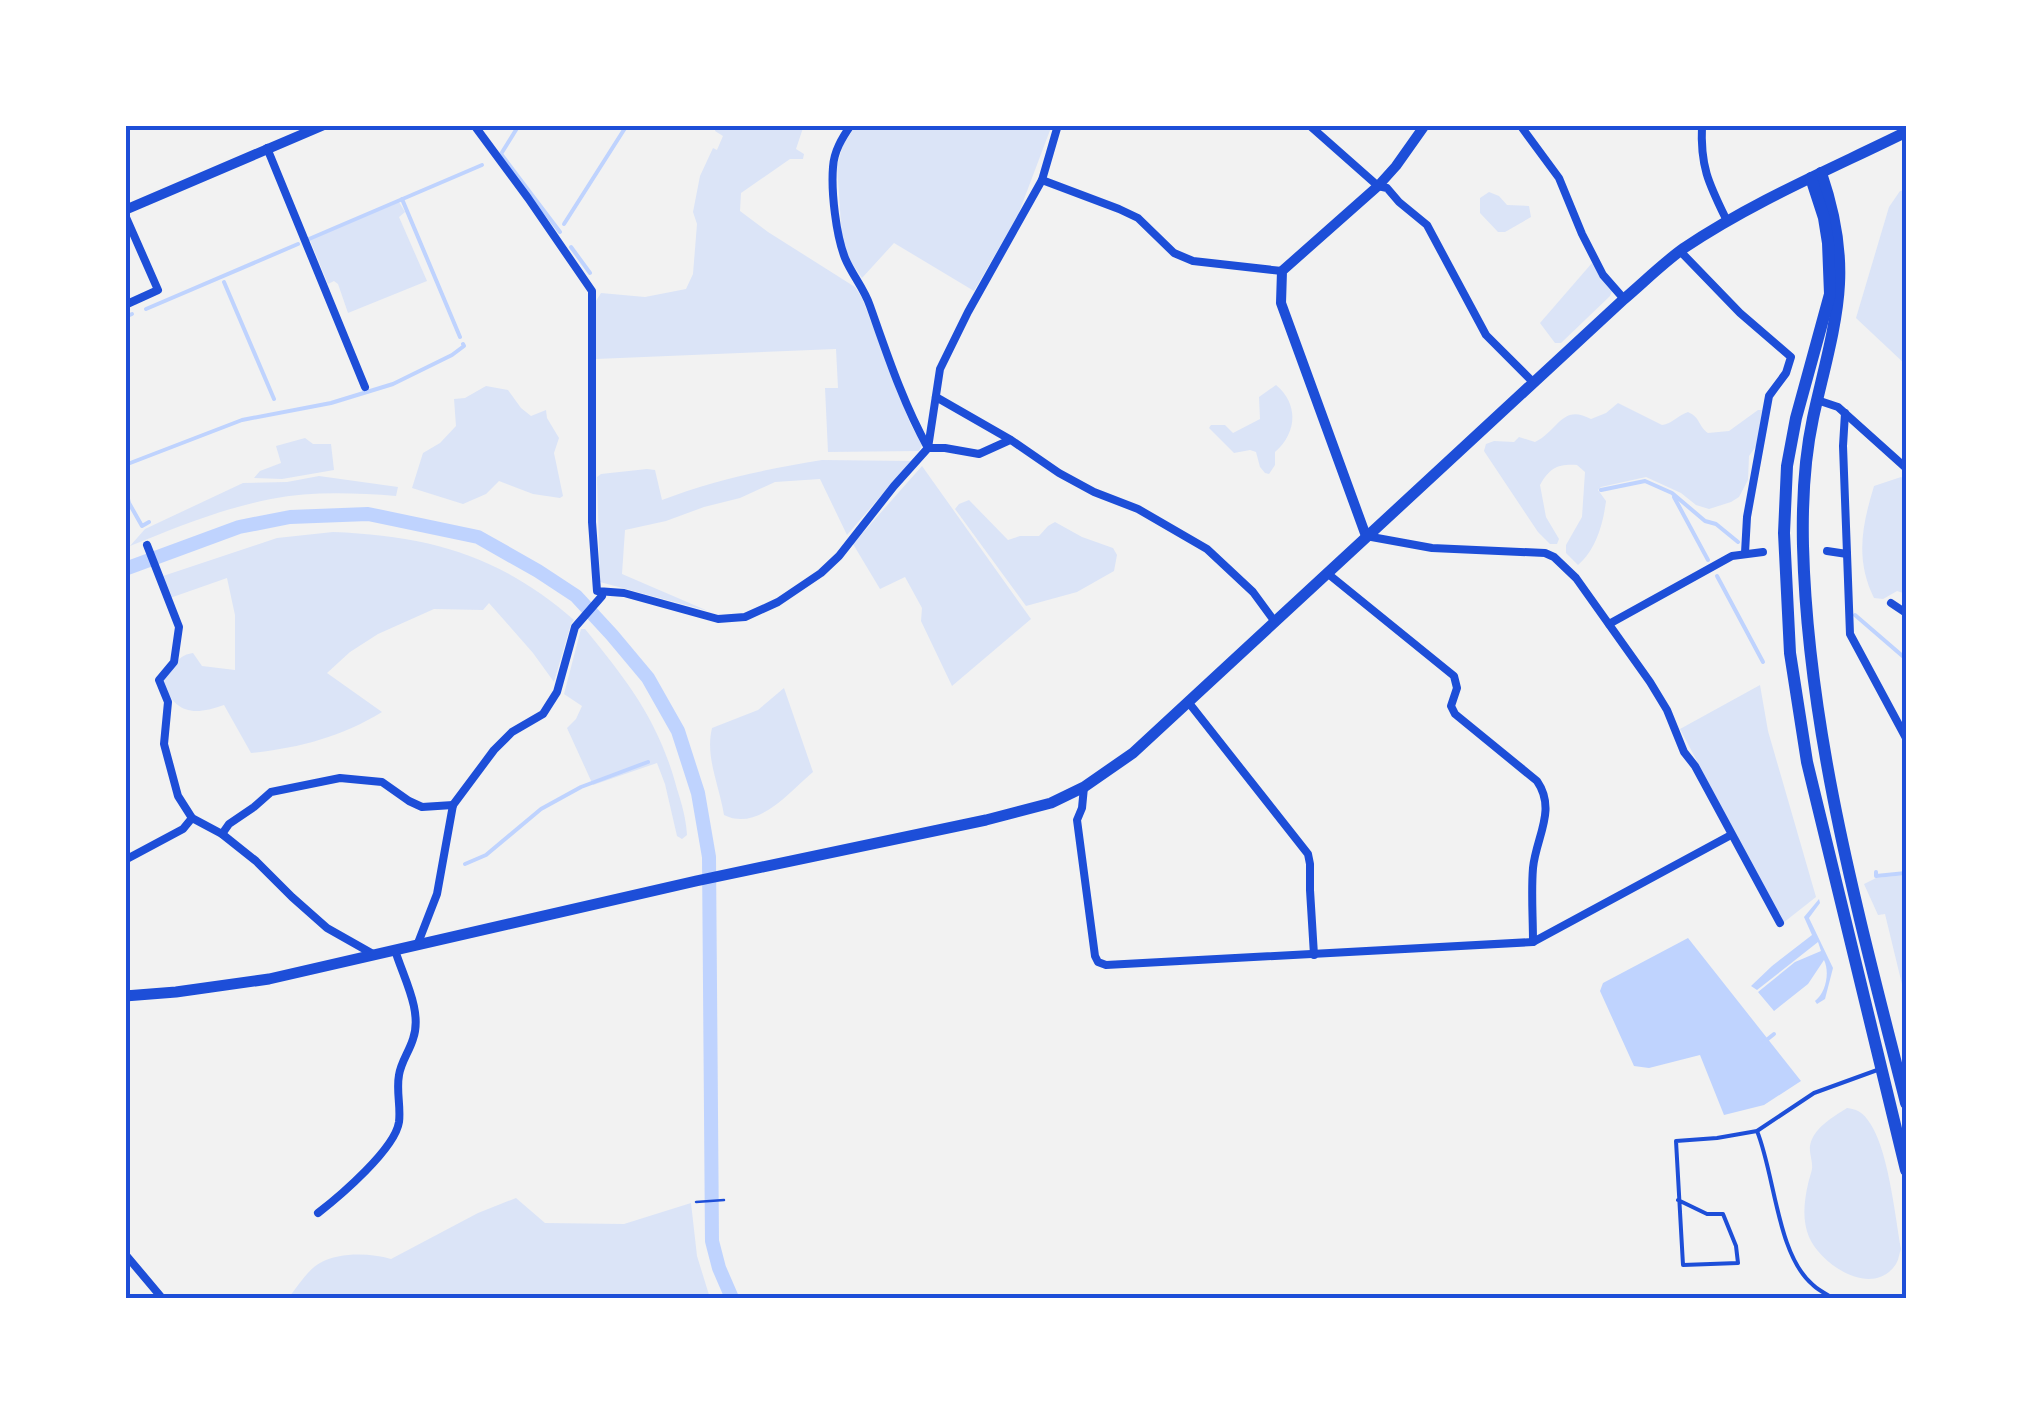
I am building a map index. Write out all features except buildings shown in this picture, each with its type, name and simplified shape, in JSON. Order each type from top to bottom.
[{"type":"main road","points":[[125,996],[268,979],[698,880],[986,820],[1051,803],[1084,787],[1134,753],[1624,298],[1680,251],[1727,221],[1906,132]]},
{"type":"main road","points":[[1816,175],[1830,197],[1840,280],[1806,458],[1802,509],[1814,689],[1840,831],[1906,1102]]},
{"type":"main road","points":[[1816,175],[1828,243],[1830,294],[1787,466],[1787,620],[1807,762],[1906,1170]]},
{"type":"street","points":[[125,305],[158,290],[125,212],[324,125]]},
{"type":"street","points":[[474,125],[592,291],[592,522],[597,591],[624,593],[718,618],[745,617],[778,602],[821,573],[840,556],[928,448],[940,369],[1042,180],[1058,125]]},
{"type":"street","points":[[851,125],[833,165],[840,244],[865,292],[914,424],[928,448]]},
{"type":"street","points":[[1309,125],[1427,225],[1486,335],[1534,383]]},
{"type":"street","points":[[1042,180],[1138,218],[1174,253],[1193,261],[1282,270],[1378,186],[1425,125]]},
{"type":"street","points":[[1520,125],[1560,178],[1604,275],[1624,298]]},
{"type":"street","points":[[1702,125],[1704,171],[1727,221]]},
{"type":"street","points":[[267,148],[364,386]]},
{"type":"street","points":[[1680,251],[1740,313],[1791,357],[1786,373],[1769,396],[1747,518],[1745,553]]},
{"type":"street","points":[[1282,270],[1282,304],[1366,536],[1432,548],[1545,553],[1554,557],[1576,578],[1667,710],[1684,752],[1780,924]]},
{"type":"street","points":[[936,397],[1082,486],[1138,509],[1206,549],[1252,592],[1275,622]]},
{"type":"street","points":[[1817,400],[1845,413],[1906,468]]},
{"type":"street","points":[[1845,413],[1850,634],[1906,738]]},
{"type":"street","points":[[928,448],[979,454],[1011,440]]},
{"type":"street","points":[[147,545],[179,627],[174,662],[158,680],[168,702],[164,744],[178,796],[192,818],[222,834],[256,861],[327,928],[373,954]]},
{"type":"street","points":[[1609,624],[1732,556],[1763,552]]},
{"type":"street","points":[[1827,552],[1847,554]]},
{"type":"street","points":[[1326,573],[1454,676],[1457,688],[1451,706],[1456,714],[1542,788],[1546,808],[1534,863],[1534,942]]},
{"type":"street","points":[[418,944],[437,894],[453,805],[494,750],[512,732],[543,714],[557,692],[574,628],[602,596]]},
{"type":"street","points":[[1891,604],[1906,612]]},
{"type":"street","points":[[1189,703],[1308,854],[1314,955]]},
{"type":"street","points":[[222,834],[228,824],[271,792],[340,778],[382,782],[422,806],[453,805]]},
{"type":"street","points":[[1084,787],[1077,820],[1098,962],[1106,965],[1534,942],[1730,836]]},
{"type":"street","points":[[125,860],[183,829],[192,818]]},
{"type":"street","points":[[318,1213],[344,1194],[378,1157],[392,1141],[399,1124],[397,1083],[400,1066],[414,1038],[416,1014],[395,950]]},
{"type":"street","points":[[125,1254],[162,1298]]},
{"type":"lane","points":[[1678,1200],[1707,1214],[1724,1214],[1738,1263],[1683,1265],[1678,1200],[1676,1141],[1756,1131],[1814,1093],[1882,1068]]},
{"type":"lane","points":[[1756,1131],[1789,1251],[1805,1277],[1833,1298]]},
{"type":"path","points":[[696,1202],[724,1200]]},
{"type":"shaded area","points":[[717,125],[804,125],[796,149],[804,154],[803,159],[790,159],[741,193],[740,211],[855,287],[922,445],[919,451],[828,452],[825,388],[838,388],[836,349],[596,359],[594,304],[601,293],[645,297],[686,289],[693,274],[697,224],[693,212],[700,176],[723,136],[715,131]]},
{"type":"shaded area","points":[[856,125],[1052,125],[1018,215],[974,291],[894,243],[862,278],[847,256],[842,238],[837,166],[843,145]]},
{"type":"shaded area","points":[[1906,190],[1906,365],[1856,318],[1889,207],[1900,191]]},
{"type":"shaded area","points":[[1489,192],[1507,205],[1529,206],[1531,217],[1498,232],[1480,213],[1480,198]]},
{"type":"shaded area","points":[[399,202],[405,212],[399,217],[427,281],[348,313],[338,284],[328,284],[310,240]]},
{"type":"shaded area","points":[[1592,263],[1612,291],[1610,296],[1561,343],[1555,343],[1540,323]]},
{"type":"shaded area","points":[[1276,385],[1289,401],[1292,418],[1288,436],[1275,452],[1275,465],[1269,474],[1260,467],[1256,452],[1234,453],[1209,428],[1225,425],[1233,433],[1260,419],[1259,397]]},
{"type":"shaded area","points":[[486,386],[508,390],[531,416],[546,410],[559,438],[554,453],[563,496],[533,494],[499,481],[486,494],[463,504],[412,488],[423,453],[440,443],[456,426],[454,399],[465,398]]},
{"type":"shaded area","points":[[1618,403],[1662,425],[1688,412],[1708,433],[1729,431],[1762,410],[1757,445],[1749,456],[1748,480],[1739,497],[1709,509],[1646,477],[1601,487],[1598,490],[1606,501],[1601,527],[1590,552],[1578,565],[1566,553],[1566,545],[1582,517],[1585,472],[1577,465],[1559,466],[1540,485],[1546,517],[1559,539],[1557,544],[1550,544],[1484,451],[1486,444],[1494,441],[1514,442],[1519,437],[1535,442],[1567,416],[1591,419]]},
{"type":"shaded area","points":[[305,438],[313,444],[331,444],[334,470],[282,479],[254,478],[260,471],[281,463],[276,446]]},
{"type":"shaded area","points":[[822,460],[911,461],[847,535],[820,479],[775,482],[740,498],[625,530],[622,574],[708,611],[600,582],[597,477],[601,474],[655,470],[662,500],[741,476]]},
{"type":"shaded area","points":[[922,466],[1031,619],[952,686],[921,621],[922,608],[905,577],[880,589],[853,544]]},
{"type":"shaded area","points":[[319,476],[398,487],[396,496],[317,494],[253,503],[130,546],[145,529],[243,483],[287,482]]},
{"type":"shaded area","points":[[1901,477],[1906,481],[1906,594],[1897,591],[1883,599],[1874,598],[1862,556],[1866,515],[1874,486]]},
{"type":"shaded area","points":[[969,500],[1008,540],[1039,536],[1055,522],[1113,548],[1117,555],[1114,571],[1077,592],[1026,606],[955,509]]},
{"type":"shaded area","points":[[333,532],[432,544],[519,579],[574,620],[554,682],[489,603],[483,610],[434,609],[378,634],[350,652],[327,673],[382,712],[319,740],[251,753],[224,705],[203,711],[179,706],[162,681],[178,660],[193,653],[202,666],[235,670],[235,615],[227,578],[170,598],[163,576],[277,538]]},
{"type":"shaded area","points":[[581,629],[615,667],[651,722],[682,806],[687,835],[682,839],[677,836],[657,763],[593,785],[567,728],[582,706],[564,694]]},
{"type":"shaded area","points":[[1760,685],[1768,731],[1816,897],[1783,923],[1680,729]]},
{"type":"shaded area","points":[[784,688],[813,772],[761,814],[737,819],[724,815],[711,760],[712,728],[758,710]]},
{"type":"shaded area","points":[[1906,875],[1906,1001],[1885,914],[1878,915],[1864,884],[1876,878]]},
{"type":"shaded area","points":[[1847,1108],[1863,1114],[1880,1145],[1901,1249],[1896,1264],[1886,1274],[1874,1278],[1848,1274],[1824,1258],[1805,1224],[1812,1140],[1824,1124]]},
{"type":"shaded area","points":[[516,1198],[545,1223],[624,1224],[691,1203],[697,1256],[710,1298],[288,1298],[311,1270],[328,1259],[355,1255],[391,1259],[478,1213]]},
{"type":"water","points":[[1819,899],[1809,918],[1833,968],[1825,999],[1817,1004],[1815,1001],[1826,982],[1824,960],[1808,984],[1774,1011],[1758,992],[1795,962],[1821,951],[1818,942],[1757,990],[1751,986],[1812,935],[1804,917]]},
{"type":"water","points":[[1688,938],[1801,1081],[1764,1105],[1724,1115],[1700,1055],[1649,1068],[1634,1066],[1600,991],[1603,983]]},
{"type":"waterway","points":[[519,125],[501,154],[560,232]]},
{"type":"waterway","points":[[564,224],[627,125]]},
{"type":"waterway","points":[[309,239],[482,165]]},
{"type":"waterway","points":[[402,199],[460,337]]},
{"type":"waterway","points":[[146,309],[298,244]]},
{"type":"waterway","points":[[571,247],[590,273]]},
{"type":"waterway","points":[[224,282],[274,399]]},
{"type":"waterway","points":[[125,317],[132,314]]},
{"type":"waterway","points":[[125,465],[242,420],[331,403],[393,384],[452,355],[463,344]]},
{"type":"waterway","points":[[1601,490],[1645,481],[1672,493],[1738,542]]},
{"type":"waterway","points":[[125,487],[142,526],[149,522]]},
{"type":"waterway","points":[[1674,497],[1708,560]]},
{"type":"waterway","points":[[125,569],[239,527],[290,517],[368,514],[478,537],[538,571],[576,596],[648,678],[678,731],[698,793],[709,857],[712,1241],[732,1298]]},
{"type":"waterway","points":[[1717,576],[1763,662]]},
{"type":"waterway","points":[[1855,615],[1906,659]]},
{"type":"waterway","points":[[465,864],[486,855],[541,809],[581,787],[648,762]]},
{"type":"waterway","points":[[1876,872],[1876,876],[1906,873]]},
{"type":"waterway","points":[[1764,1042],[1774,1034]]}]
